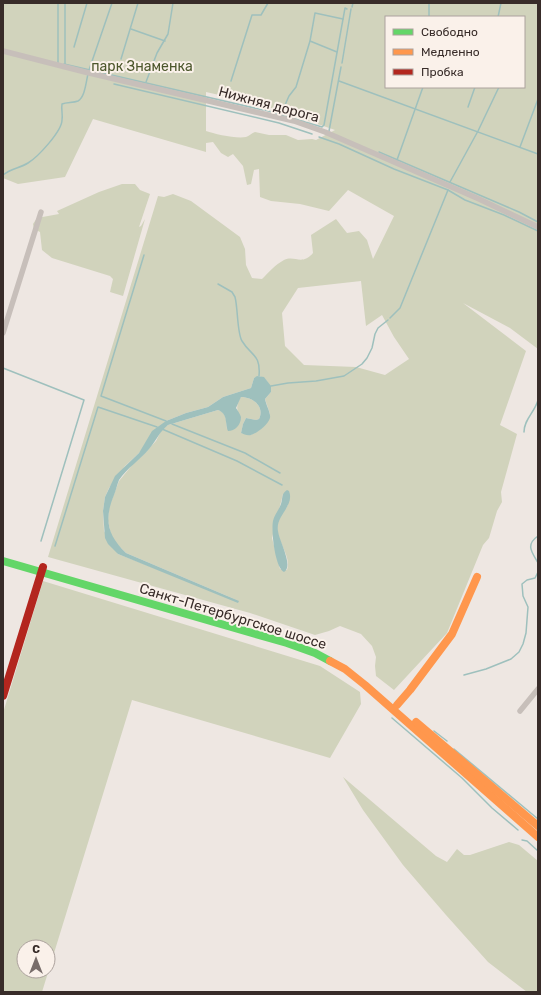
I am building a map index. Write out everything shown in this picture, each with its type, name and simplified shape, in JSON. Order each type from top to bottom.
[{"type":"main road","name":"Санкт-Петербургское шоссе","points":[[3,555],[42,570],[287,643],[331,661],[343,668],[371,690],[538,838]]},
{"type":"main road","name":"Санкт-Петербургское шоссе","points":[[3,561],[42,570],[289,638],[334,656],[356,671],[397,705],[538,826]]},
{"type":"main road","points":[[3,696],[42,570]]},
{"type":"main road","points":[[397,705],[452,634],[477,577]]},
{"type":"street","name":"Нижняя дорога","points":[[3,51],[92,74],[284,118],[308,125],[479,199],[538,227]]},
{"type":"street","points":[[3,333],[41,212]]},
{"type":"street","points":[[520,711],[538,689]]},
{"type":"green space","name":"парк Знаменка","points":[[3,3],[538,3],[538,349],[510,328],[463,303],[526,351],[500,425],[517,434],[501,492],[502,502],[497,511],[489,538],[483,545],[447,633],[394,690],[376,676],[376,657],[372,646],[361,634],[340,626],[315,635],[250,613],[48,557],[158,196],[164,197],[173,194],[191,201],[240,237],[245,249],[246,265],[252,278],[262,279],[275,266],[284,260],[302,260],[309,257],[313,253],[311,235],[336,219],[347,233],[359,231],[367,240],[373,259],[394,216],[348,190],[329,211],[300,204],[271,201],[260,197],[259,169],[254,170],[251,184],[247,185],[243,166],[233,154],[228,157],[221,153],[213,142],[206,143],[206,152],[93,119],[65,177],[18,184],[3,178]],"holes":[[[206,92],[259,104],[335,130],[316,140],[298,140],[286,135],[269,135],[255,132],[246,137],[237,137],[220,135],[206,131]],[[361,281],[366,326],[382,315],[394,337],[409,359],[385,375],[356,367],[304,365],[285,346],[282,313],[298,288]],[[259,376],[266,380],[271,392],[265,399],[270,414],[263,427],[251,435],[241,433],[246,418],[256,420],[259,419],[260,415],[260,410],[257,404],[245,397],[241,397],[237,408],[238,412],[227,429],[225,415],[218,410],[168,425],[162,429],[156,441],[133,464],[119,481],[109,507],[108,521],[114,541],[126,553],[239,601],[118,554],[104,531],[103,511],[105,497],[109,488],[125,466],[139,453],[166,421],[186,413],[208,407],[223,397],[251,388],[254,378]],[[283,494],[288,505],[281,515],[277,525],[277,531],[286,553],[288,564],[287,570],[280,569],[272,538]]]},
{"type":"green space","points":[[122,184],[135,184],[140,190],[150,194],[139,227],[145,219],[123,296],[110,292],[113,279],[110,276],[52,258],[42,250],[40,232],[34,229],[33,224],[37,218],[59,214],[57,211],[99,192]]},
{"type":"green space","points":[[43,581],[320,666],[360,692],[361,704],[330,758],[132,700],[56,947],[56,939],[16,939],[16,979],[46,979],[42,992],[3,992],[3,713]]},
{"type":"green space","points":[[343,777],[436,856],[447,862],[457,849],[464,855],[470,855],[509,842],[519,845],[538,861],[538,992],[527,992],[488,962],[403,865],[363,810]]},
{"type":"water","points":[[257,376],[264,377],[271,386],[271,392],[265,399],[270,418],[265,426],[251,435],[241,433],[246,418],[256,420],[259,419],[260,415],[260,410],[257,404],[245,397],[241,397],[236,408],[241,416],[241,420],[239,425],[233,430],[228,431],[225,416],[218,410],[168,425],[145,453],[119,480],[108,519],[111,533],[126,553],[239,601],[238,603],[118,554],[108,544],[105,538],[103,511],[105,497],[115,476],[139,453],[152,431],[166,421],[186,413],[208,407],[223,397],[251,388],[254,378]]},
{"type":"water","points":[[287,490],[289,491],[290,496],[289,501],[278,526],[279,535],[287,559],[287,569],[284,572],[278,564],[276,557],[273,540],[273,526],[283,495]]},
{"type":"waterway","points":[[58,3],[58,63]]},
{"type":"waterway","points":[[65,3],[65,64]]},
{"type":"waterway","points":[[74,47],[87,3]]},
{"type":"waterway","points":[[89,70],[112,3]]},
{"type":"waterway","points":[[121,59],[138,3]]},
{"type":"waterway","points":[[146,82],[157,53],[168,34],[173,3]]},
{"type":"waterway","points":[[231,81],[252,15],[261,15],[268,3]]},
{"type":"waterway","points":[[352,7],[353,3]]},
{"type":"waterway","points":[[429,3],[429,16]]},
{"type":"waterway","points":[[498,16],[501,3]]},
{"type":"waterway","points":[[265,110],[322,127],[324,125],[345,8],[347,9]]},
{"type":"waterway","points":[[342,63],[351,9]]},
{"type":"waterway","points":[[281,114],[289,96],[296,87],[310,41],[315,13],[343,19]]},
{"type":"waterway","points":[[131,29],[165,41]]},
{"type":"waterway","points":[[310,41],[337,52]]},
{"type":"waterway","points":[[64,64],[263,110]]},
{"type":"waterway","points":[[329,131],[341,67]]},
{"type":"waterway","points":[[3,175],[28,163],[49,143],[61,125],[62,104],[76,102],[80,99],[84,93],[88,74]]},
{"type":"waterway","points":[[339,81],[538,154]]},
{"type":"waterway","points":[[114,84],[279,123],[312,134]]},
{"type":"waterway","points":[[397,160],[423,88]]},
{"type":"waterway","points":[[468,107],[475,88]]},
{"type":"waterway","points":[[450,182],[478,131],[499,88]]},
{"type":"waterway","points":[[520,147],[538,99]]},
{"type":"waterway","points":[[319,137],[448,190],[465,200],[504,215],[538,231]]},
{"type":"waterway","points":[[379,152],[519,212],[538,222]]},
{"type":"waterway","points":[[390,318],[400,308],[448,190]]},
{"type":"waterway","points":[[144,255],[101,396],[166,421]]},
{"type":"waterway","points":[[218,284],[232,292],[235,297],[240,337],[245,346],[257,359],[259,376]]},
{"type":"waterway","points":[[271,386],[344,376],[362,364],[367,358],[372,348],[378,328],[388,320]]},
{"type":"waterway","points":[[3,368],[84,400],[41,541]]},
{"type":"waterway","points":[[524,432],[524,427],[538,400]]},
{"type":"waterway","points":[[55,546],[98,407],[157,427]]},
{"type":"waterway","points":[[172,424],[245,453],[280,473]]},
{"type":"waterway","points":[[162,429],[237,461],[282,485]]},
{"type":"waterway","points":[[538,536],[534,539],[531,546],[532,552],[538,563]]},
{"type":"waterway","points":[[464,675],[486,669],[511,659],[519,652],[526,633],[528,607],[523,596],[522,584],[527,580],[535,578],[538,572]]},
{"type":"waterway","points":[[392,718],[462,778],[492,808],[518,830]]},
{"type":"waterway","points":[[434,731],[447,741]]},
{"type":"waterway","points":[[454,749],[538,819]]},
{"type":"waterway","points":[[522,840],[527,841],[538,851]]},
{"type":"traffic: fast","points":[[3,561],[287,643],[315,653],[330,661]]},
{"type":"traffic: slow","points":[[397,705],[452,634],[477,577]]},
{"type":"traffic: slow","points":[[330,661],[345,669],[365,685],[538,837]]},
{"type":"traffic: slow","points":[[416,722],[538,826]]},
{"type":"traffic: jam","points":[[3,696],[43,567]]}]
